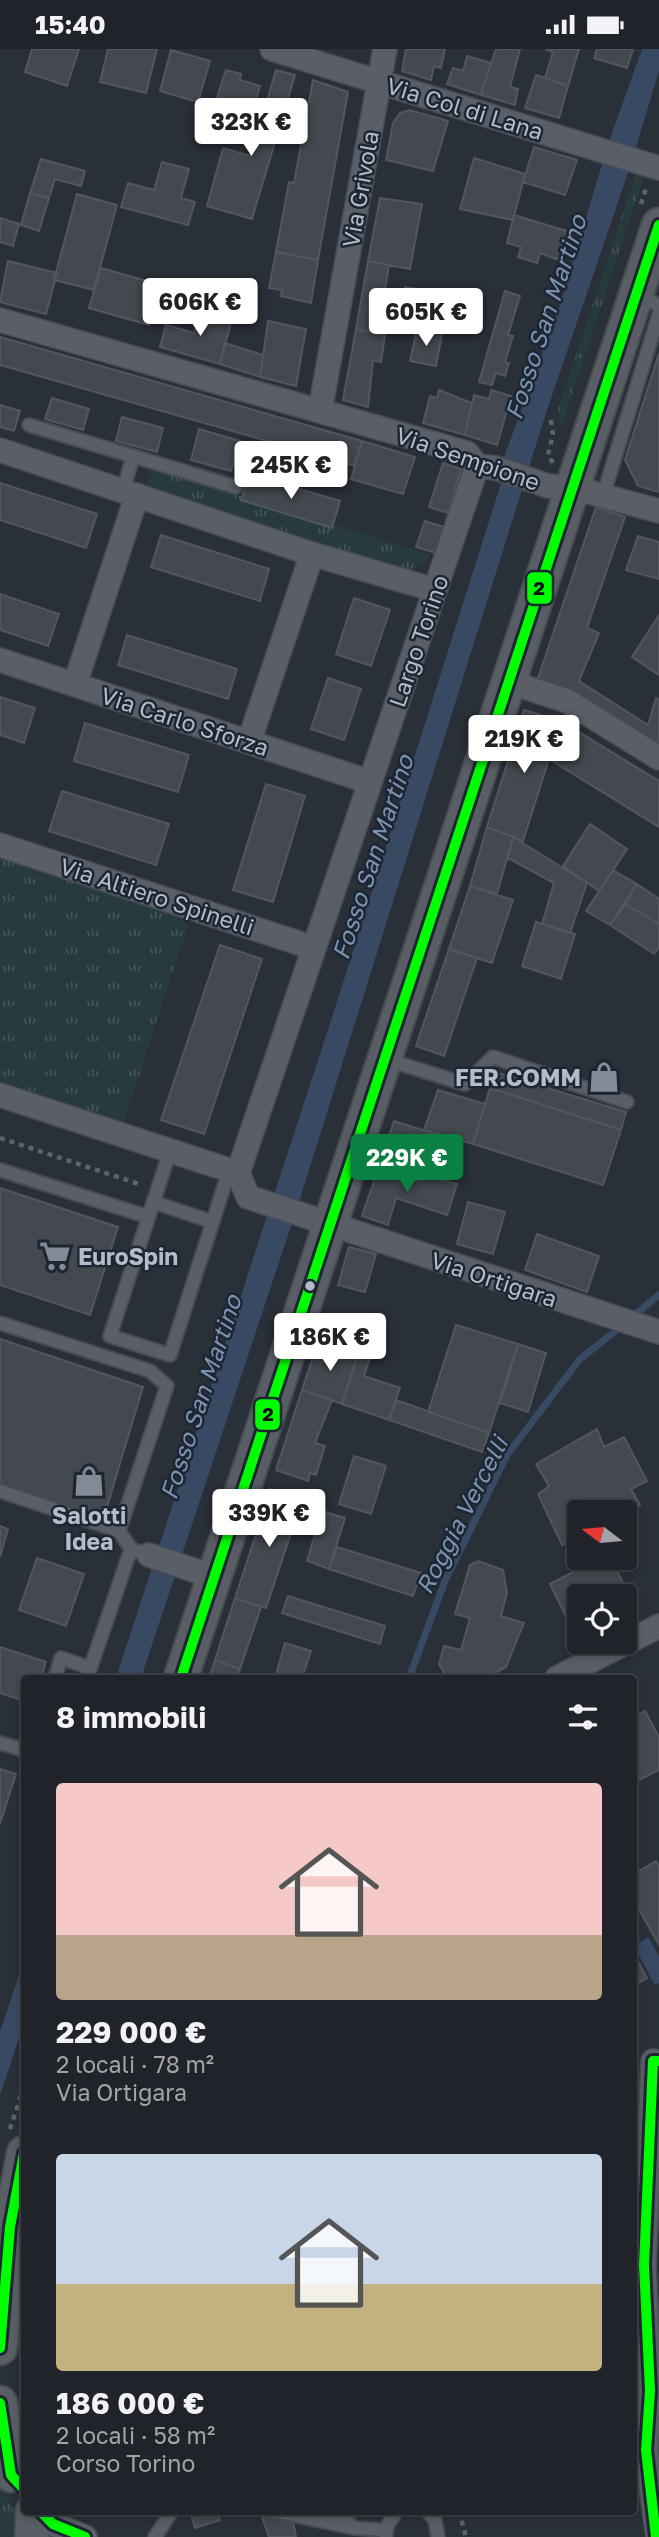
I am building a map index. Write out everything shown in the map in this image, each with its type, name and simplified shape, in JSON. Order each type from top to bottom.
[{"type":"main road","points":[[182,1675],[201,1572],[318,1222],[385,1059],[577,483],[652,304],[659,225]]},
{"type":"main road","points":[[0,2348],[16,2144]]},
{"type":"main road","points":[[0,2403],[12,2478]]},
{"type":"main road","points":[[32,2537],[33,2515]]},
{"type":"street","name":"Via Col di Lana","points":[[272,49],[659,168]]},
{"type":"street","name":"Via Grivola","points":[[320,411],[385,49]]},
{"type":"street","name":"Via Sempione","points":[[0,320],[467,453],[487,467],[530,478],[548,486],[577,483],[659,511]]},
{"type":"street","points":[[0,450],[312,554],[435,590]]},
{"type":"street","name":"Largo Torino","points":[[234,1172],[314,948],[435,590],[487,467]]},
{"type":"street","points":[[75,684],[130,493]]},
{"type":"street","points":[[249,742],[312,554]]},
{"type":"street","name":"Via Carlo Sforza","points":[[0,660],[370,782]]},
{"type":"street","points":[[509,682],[567,701],[659,758]]},
{"type":"street","name":"Via Altiero Spinelli","points":[[0,845],[314,948]]},
{"type":"street","points":[[0,1095],[234,1172]]},
{"type":"street","name":"Via Ortigara","points":[[234,1172],[248,1197],[653,1330]]},
{"type":"street","points":[[140,1552],[201,1572]]},
{"type":"street","points":[[564,1675],[659,1626]]},
{"type":"street","points":[[648,2061],[654,2392],[659,2426]]},
{"type":"street","points":[[654,2392],[646,2449],[657,2535]]},
{"type":"street","points":[[44,2515],[53,2524],[85,2537]]},
{"type":"lane","points":[[29,425],[236,487]]},
{"type":"lane","points":[[130,493],[133,456]]},
{"type":"lane","points":[[385,1059],[465,1084],[493,1057],[627,1102]]},
{"type":"lane","points":[[170,1151],[110,1336],[170,1356],[213,1222],[234,1172]]},
{"type":"lane","points":[[0,1170],[149,1217]]},
{"type":"lane","points":[[153,1202],[213,1222]]},
{"type":"lane","points":[[0,1323],[150,1371],[167,1386],[119,1531]]},
{"type":"lane","points":[[0,1491],[119,1531],[140,1552],[89,1673],[61,1658],[56,1675]]},
{"type":"lane","points":[[0,1742],[21,1750]]},
{"type":"lane","points":[[160,2515],[163,2525]]},
{"type":"lane","points":[[155,2537],[169,2515]]},
{"type":"lane","points":[[292,2515],[386,2533],[395,2515]]},
{"type":"lane","points":[[341,2515],[354,2528]]},
{"type":"lane","points":[[431,2515],[435,2519],[438,2537]]},
{"type":"path","points":[[551,420],[553,434],[548,455],[577,483]]},
{"type":"path","points":[[0,1138],[146,1186]]},
{"type":"path","points":[[16,2144],[21,2108]]},
{"type":"path","points":[[460,2515],[466,2537]]},
{"type":"green space","points":[[638,167],[645,174],[561,428],[558,409]]},
{"type":"green space","points":[[151,469],[429,554],[427,561],[408,572],[146,485]]},
{"type":"green space","points":[[0,855],[190,919],[124,1122],[0,1081]]},
{"type":"green space","points":[[21,2315],[21,2355],[19,2338]]},
{"type":"green space","points":[[0,2490],[9,2500],[16,2518],[13,2537],[0,2537]]},
{"type":"water","points":[[642,49],[659,49],[659,71],[630,167],[546,413],[299,1202],[142,1675],[117,1675],[336,1005],[502,480],[501,465],[559,308],[608,144]]},
{"type":"water","points":[[648,1937],[659,1956],[659,1983],[655,1985],[637,1952],[637,1944]]},
{"type":"water","points":[[21,1969],[21,2032],[0,2095],[0,2032]]},
{"type":"building","points":[[32,49],[79,49],[67,86],[25,72]]},
{"type":"building","points":[[108,49],[157,49],[146,93],[100,82]]},
{"type":"building","points":[[406,49],[445,49],[441,68],[434,66],[431,80],[402,71]]},
{"type":"building","points":[[496,49],[520,49],[510,87],[518,89],[515,105],[481,95]]},
{"type":"building","points":[[545,49],[579,49],[568,86],[545,78],[553,52]]},
{"type":"building","points":[[597,49],[633,49],[627,68],[594,58]]},
{"type":"building","points":[[171,50],[210,61],[198,102],[160,91]]},
{"type":"building","points":[[467,56],[491,63],[481,95],[447,84],[453,68],[463,71]]},
{"type":"building","points":[[226,70],[241,74],[240,80],[260,86],[250,119],[244,117],[239,131],[209,122]]},
{"type":"building","points":[[276,70],[295,75],[252,219],[207,206],[223,148],[251,156]]},
{"type":"building","points":[[536,75],[568,86],[559,118],[525,108]]},
{"type":"building","points":[[313,80],[348,92],[318,260],[276,252],[289,182],[294,183]]},
{"type":"building","points":[[409,110],[448,121],[433,171],[386,160],[393,123],[400,113]]},
{"type":"building","points":[[534,147],[577,160],[565,195],[523,182]]},
{"type":"building","points":[[474,158],[525,174],[513,220],[460,209]]},
{"type":"building","points":[[41,159],[85,171],[81,186],[55,179],[49,198],[30,193]]},
{"type":"building","points":[[162,162],[189,169],[181,198],[195,202],[188,225],[121,207],[128,183],[154,190]]},
{"type":"building","points":[[30,193],[49,198],[39,231],[21,225]]},
{"type":"building","points":[[77,194],[117,205],[94,290],[54,280]]},
{"type":"building","points":[[380,198],[422,204],[410,269],[368,261]]},
{"type":"building","points":[[514,215],[570,232],[561,261],[540,253],[537,263],[518,257],[521,247],[507,243]]},
{"type":"building","points":[[0,218],[19,224],[13,246],[0,242]]},
{"type":"building","points":[[276,252],[318,260],[311,303],[281,296],[282,290],[269,288]]},
{"type":"building","points":[[8,261],[57,273],[46,314],[0,302]]},
{"type":"building","points":[[368,261],[389,265],[380,321],[388,321],[385,335],[356,329]]},
{"type":"building","points":[[101,268],[161,285],[149,325],[89,308]]},
{"type":"building","points":[[405,287],[423,290],[419,317],[401,314]]},
{"type":"building","points":[[505,291],[520,296],[508,335],[513,336],[505,362],[509,363],[505,376],[496,373],[492,385],[479,382]]},
{"type":"building","points":[[201,309],[232,319],[220,364],[160,347],[166,325],[194,333]]},
{"type":"building","points":[[268,321],[306,329],[296,386],[260,377]]},
{"type":"building","points":[[356,329],[385,335],[381,362],[373,360],[368,407],[343,400]]},
{"type":"building","points":[[417,329],[442,334],[436,366],[410,361]]},
{"type":"building","points":[[0,337],[362,441],[355,466],[0,365]]},
{"type":"building","points":[[225,343],[263,355],[260,377],[220,364]]},
{"type":"building","points":[[659,353],[659,492],[638,486],[625,460]]},
{"type":"building","points":[[439,390],[472,403],[465,435],[423,423],[430,396],[437,398]]},
{"type":"building","points":[[491,390],[511,396],[497,445],[465,435],[474,395],[489,399]]},
{"type":"building","points":[[52,398],[89,409],[83,430],[45,419]]},
{"type":"building","points":[[0,405],[20,411],[14,431],[0,427]]},
{"type":"building","points":[[122,417],[163,428],[157,452],[116,441]]},
{"type":"building","points":[[199,429],[240,441],[231,471],[191,460]]},
{"type":"building","points":[[362,441],[415,457],[403,494],[351,479]]},
{"type":"building","points":[[443,463],[461,469],[448,513],[429,507]]},
{"type":"building","points":[[249,474],[340,501],[332,528],[241,500]]},
{"type":"building","points":[[0,483],[97,514],[86,548],[0,520]]},
{"type":"building","points":[[596,507],[625,517],[587,628],[599,633],[579,681],[648,725],[656,698],[659,700],[659,746],[537,681]]},
{"type":"building","points":[[425,521],[444,527],[436,553],[416,547]]},
{"type":"building","points":[[161,535],[269,569],[260,601],[151,567]]},
{"type":"building","points":[[638,536],[659,542],[659,579],[626,570]]},
{"type":"building","points":[[0,594],[59,614],[48,646],[0,630]]},
{"type":"building","points":[[354,598],[390,610],[371,666],[336,654]]},
{"type":"building","points":[[659,615],[659,675],[632,657]]},
{"type":"building","points":[[127,635],[237,669],[228,699],[118,665]]},
{"type":"building","points":[[328,678],[361,689],[344,740],[311,729]]},
{"type":"building","points":[[0,697],[35,708],[24,743],[0,735]]},
{"type":"building","points":[[524,710],[561,721],[523,841],[487,827]]},
{"type":"building","points":[[561,721],[659,781],[659,827],[549,759]]},
{"type":"building","points":[[85,723],[189,755],[178,792],[74,761]]},
{"type":"building","points":[[266,784],[305,796],[273,902],[233,890]]},
{"type":"building","points":[[62,791],[169,824],[156,865],[49,831]]},
{"type":"building","points":[[590,824],[627,849],[599,891],[563,866]]},
{"type":"building","points":[[487,827],[513,837],[497,894],[470,886]]},
{"type":"building","points":[[513,837],[587,883],[570,933],[542,924],[554,883],[508,858]]},
{"type":"building","points":[[613,870],[637,884],[610,925],[586,911]]},
{"type":"building","points":[[637,884],[659,899],[659,924],[625,904]]},
{"type":"building","points":[[470,886],[513,900],[492,963],[449,949]]},
{"type":"building","points":[[625,904],[659,924],[659,947],[654,954],[610,925]]},
{"type":"building","points":[[536,922],[575,934],[561,979],[522,966]]},
{"type":"building","points":[[220,945],[262,959],[204,1134],[161,1120]]},
{"type":"building","points":[[449,949],[477,958],[444,1056],[416,1046]]},
{"type":"building","points":[[495,1072],[626,1112],[621,1130],[490,1088]]},
{"type":"building","points":[[490,1088],[621,1130],[603,1185],[473,1144]]},
{"type":"building","points":[[438,1090],[485,1104],[473,1144],[424,1130]]},
{"type":"building","points":[[394,1121],[435,1134],[422,1181],[379,1167]]},
{"type":"building","points":[[379,1167],[422,1181],[424,1174],[457,1184],[447,1215],[396,1198],[388,1225],[362,1216]]},
{"type":"building","name":"EuroSpin","points":[[0,1188],[118,1227],[90,1315],[0,1285]]},
{"type":"building","points":[[468,1202],[505,1212],[493,1254],[457,1244]]},
{"type":"building","points":[[537,1234],[599,1256],[587,1292],[525,1270]]},
{"type":"building","points":[[349,1247],[376,1254],[365,1292],[338,1285]]},
{"type":"building","points":[[456,1325],[518,1344],[489,1433],[428,1412]]},
{"type":"building","points":[[0,1339],[143,1387],[103,1520],[0,1485]]},
{"type":"building","points":[[318,1342],[358,1354],[342,1404],[302,1390]]},
{"type":"building","points":[[518,1344],[546,1353],[528,1412],[500,1403]]},
{"type":"building","points":[[358,1354],[370,1358],[364,1376],[400,1388],[389,1420],[342,1404]]},
{"type":"building","points":[[302,1390],[332,1400],[315,1443],[325,1446],[316,1475],[310,1473],[308,1481],[276,1470]]},
{"type":"building","points":[[396,1400],[489,1433],[482,1452],[389,1420]]},
{"type":"building","points":[[597,1429],[604,1447],[624,1437],[647,1481],[631,1489],[640,1505],[637,1507],[637,1500],[567,1500],[567,1543],[562,1545],[538,1494],[549,1486],[536,1464]]},
{"type":"building","points":[[354,1456],[386,1466],[371,1514],[339,1504]]},
{"type":"building","points":[[271,1489],[302,1500],[266,1608],[235,1598]]},
{"type":"building","points":[[322,1511],[345,1518],[329,1569],[307,1561]]},
{"type":"building","points":[[0,1526],[8,1529],[0,1557]]},
{"type":"building","points":[[337,1547],[421,1573],[413,1596],[329,1569]]},
{"type":"building","points":[[37,1558],[84,1574],[66,1626],[19,1610]]},
{"type":"building","points":[[478,1561],[503,1570],[507,1593],[501,1616],[524,1623],[506,1667],[491,1675],[445,1675],[439,1664],[444,1646],[461,1650],[470,1618],[455,1614],[470,1565]]},
{"type":"building","points":[[577,1570],[616,1570],[624,1584],[567,1584],[567,1619],[550,1584]]},
{"type":"building","points":[[288,1596],[385,1626],[380,1644],[282,1613]]},
{"type":"building","points":[[235,1598],[261,1607],[240,1669],[215,1660]]},
{"type":"building","points":[[285,1643],[311,1651],[303,1675],[276,1675]]},
{"type":"building","points":[[0,1647],[46,1662],[42,1675],[21,1675],[21,1700],[0,1693]]},
{"type":"building","points":[[215,1660],[240,1669],[238,1675],[210,1675]]},
{"type":"building","points":[[645,1711],[659,1737],[659,1770],[637,1781],[637,1715]]},
{"type":"building","points":[[0,1769],[16,1774],[0,1824]]},
{"type":"building","points":[[656,1861],[659,1866],[659,1945],[637,1906],[637,1872]]},
{"type":"building","points":[[637,1960],[647,1978],[637,1983]]},
{"type":"building","points":[[191,2515],[218,2515],[220,2520],[195,2528]]},
{"type":"building","points":[[261,2515],[292,2515],[296,2537],[269,2537]]},
{"type":"waterway","name":"Roggia Vercelli","points":[[632,1317],[659,1295]]},
{"type":"waterway","name":"Roggia Vercelli","points":[[410,1675],[445,1581],[507,1455],[580,1359],[623,1325]]},
{"type":"transit line","name":"2","points":[[182,1675],[659,225]]},
{"type":"transit line","name":"2","points":[[656,2537],[646,2450],[650,2391],[644,2265],[653,2061],[659,2061]]},
{"type":"transit line","name":"2","points":[[0,2348],[10,2227],[21,2169]]},
{"type":"transit line","name":"2","points":[[0,2403],[11,2475],[21,2486]]},
{"type":"transit line","name":"2","points":[[44,2515],[53,2524],[85,2537]]},
{"type":"place","name":"FER.COMM","points":[[604,1077]]},
{"type":"place","name":"EuroSpin","points":[[55,1256]]},
{"type":"place","name":"Salotti Idea","points":[[89,1481]]},
{"type":"water label","name":"Fosso San Martino","points":[[545,317]]},
{"type":"water label","name":"Fosso San Martino","points":[[372,857]]},
{"type":"water label","name":"Fosso San Martino","points":[[200,1397]]}]
